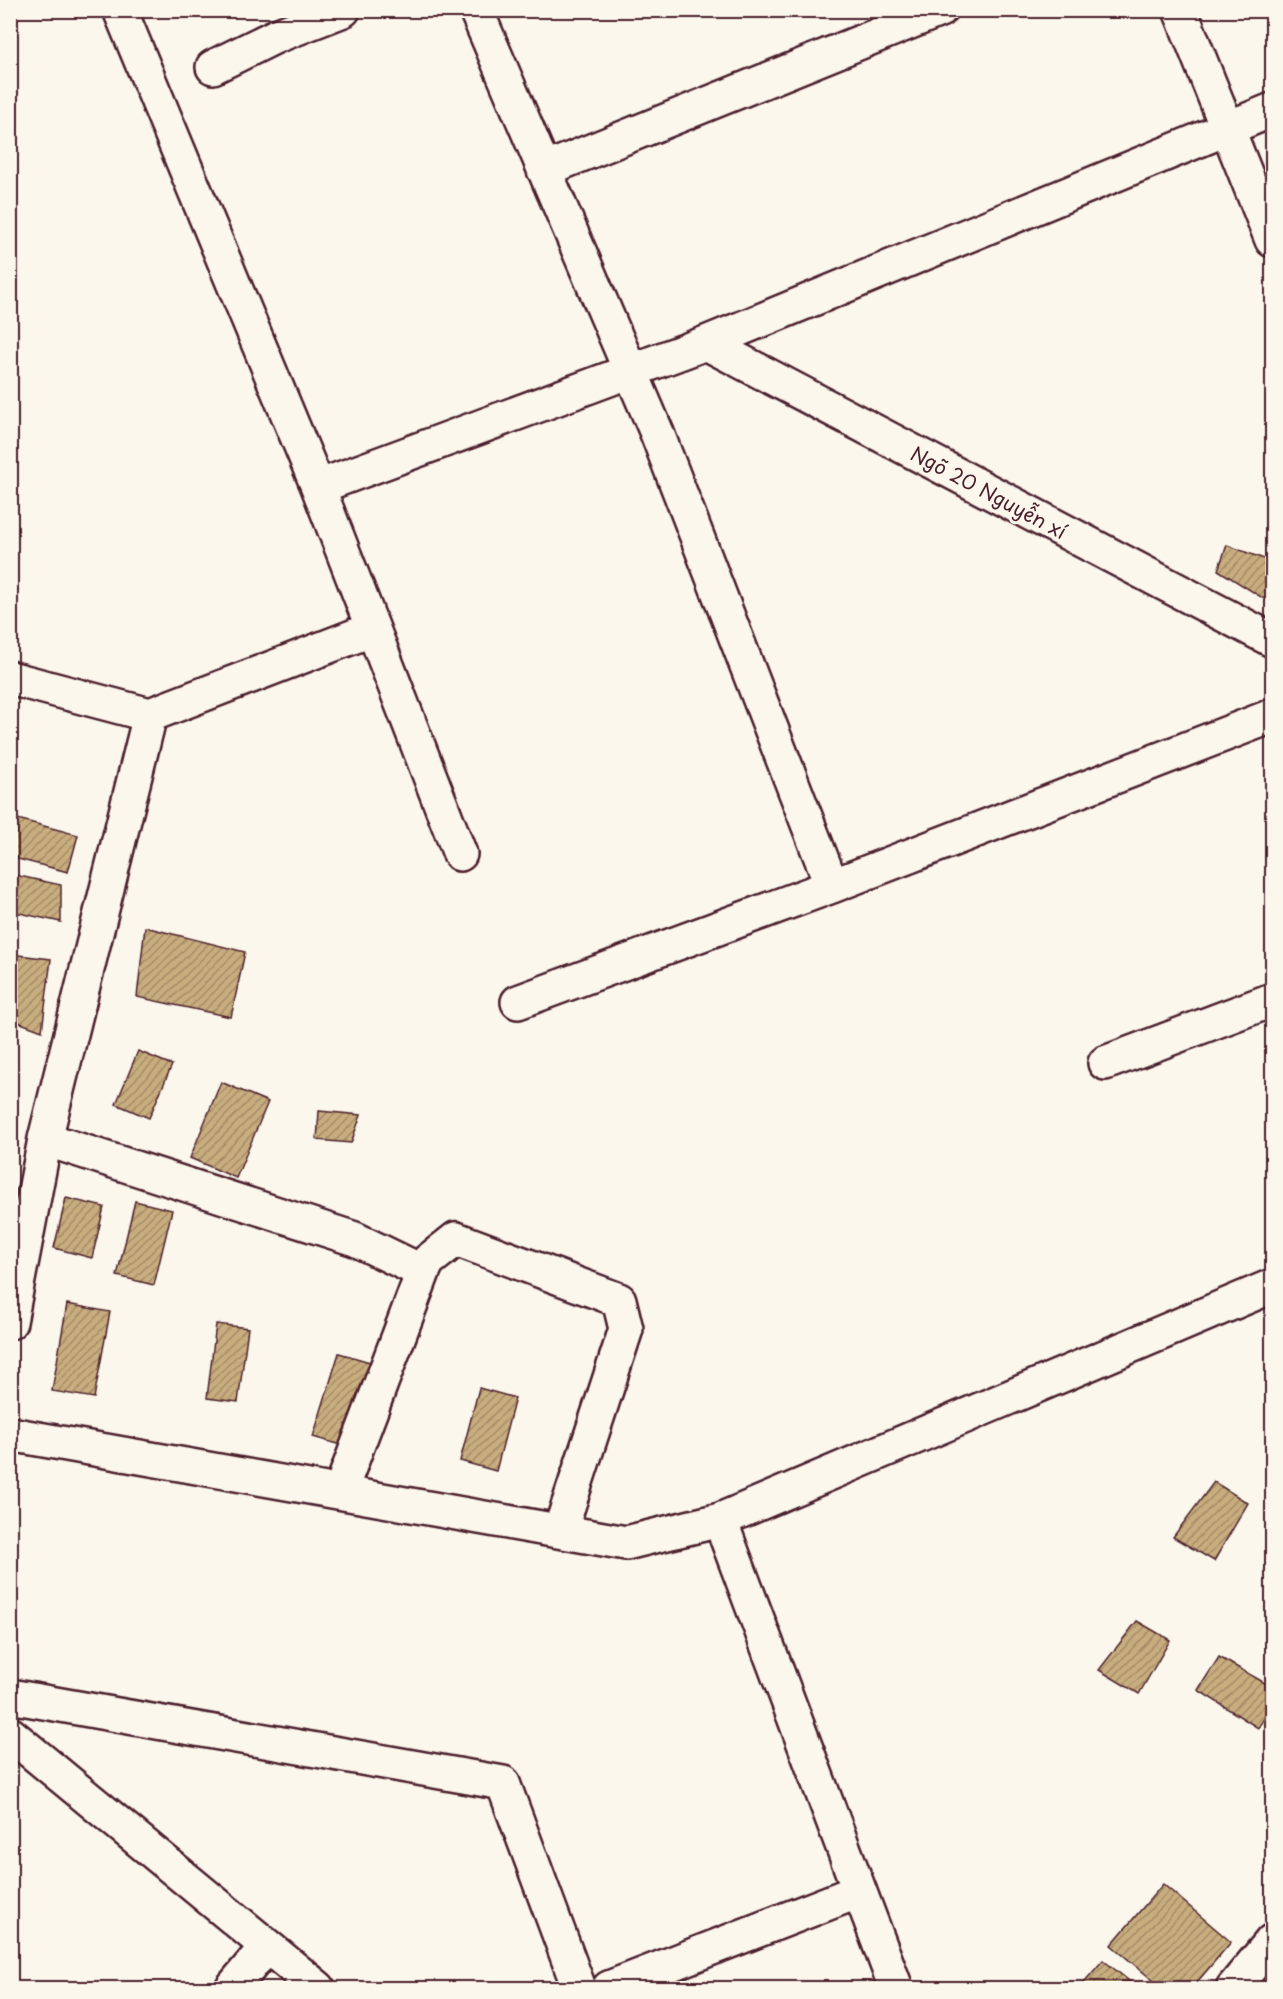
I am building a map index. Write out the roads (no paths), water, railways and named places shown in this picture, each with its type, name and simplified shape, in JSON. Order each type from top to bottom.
[{"type":"street","points":[[120,10],[318,487],[460,854]]},
{"type":"street","points":[[213,67],[285,23],[343,10]]},
{"type":"street","points":[[476,10],[657,433],[832,886]]},
{"type":"street","points":[[544,170],[940,10]]},
{"type":"street","points":[[1180,10],[1272,240]]},
{"type":"street","points":[[318,487],[706,343],[1272,110]]},
{"type":"street","name":"Ngõ 20 Nguyễn xí","points":[[706,343],[1272,640]]},
{"type":"street","points":[[10,678],[150,715],[373,628]]},
{"type":"street","points":[[10,1322],[45,1139],[150,715]]},
{"type":"street","points":[[518,1002],[832,886],[1272,716]]},
{"type":"street","points":[[1105,1064],[1272,999]]},
{"type":"street","points":[[45,1139],[355,1239],[423,1272]]},
{"type":"street","points":[[340,1492],[428,1261],[456,1239],[619,1300],[626,1329],[560,1531]]},
{"type":"street","points":[[10,1434],[626,1543],[720,1520],[1272,1286]]},
{"type":"street","points":[[720,1520],[896,1989]]},
{"type":"street","points":[[10,1696],[503,1783],[579,1989]]},
{"type":"street","points":[[10,1734],[318,1989]]},
{"type":"street","points":[[609,1989],[859,1891]]},
{"type":"street","points":[[1242,1986],[1272,1941]]},
{"type":"street","points":[[232,1989],[267,1946]]}]
